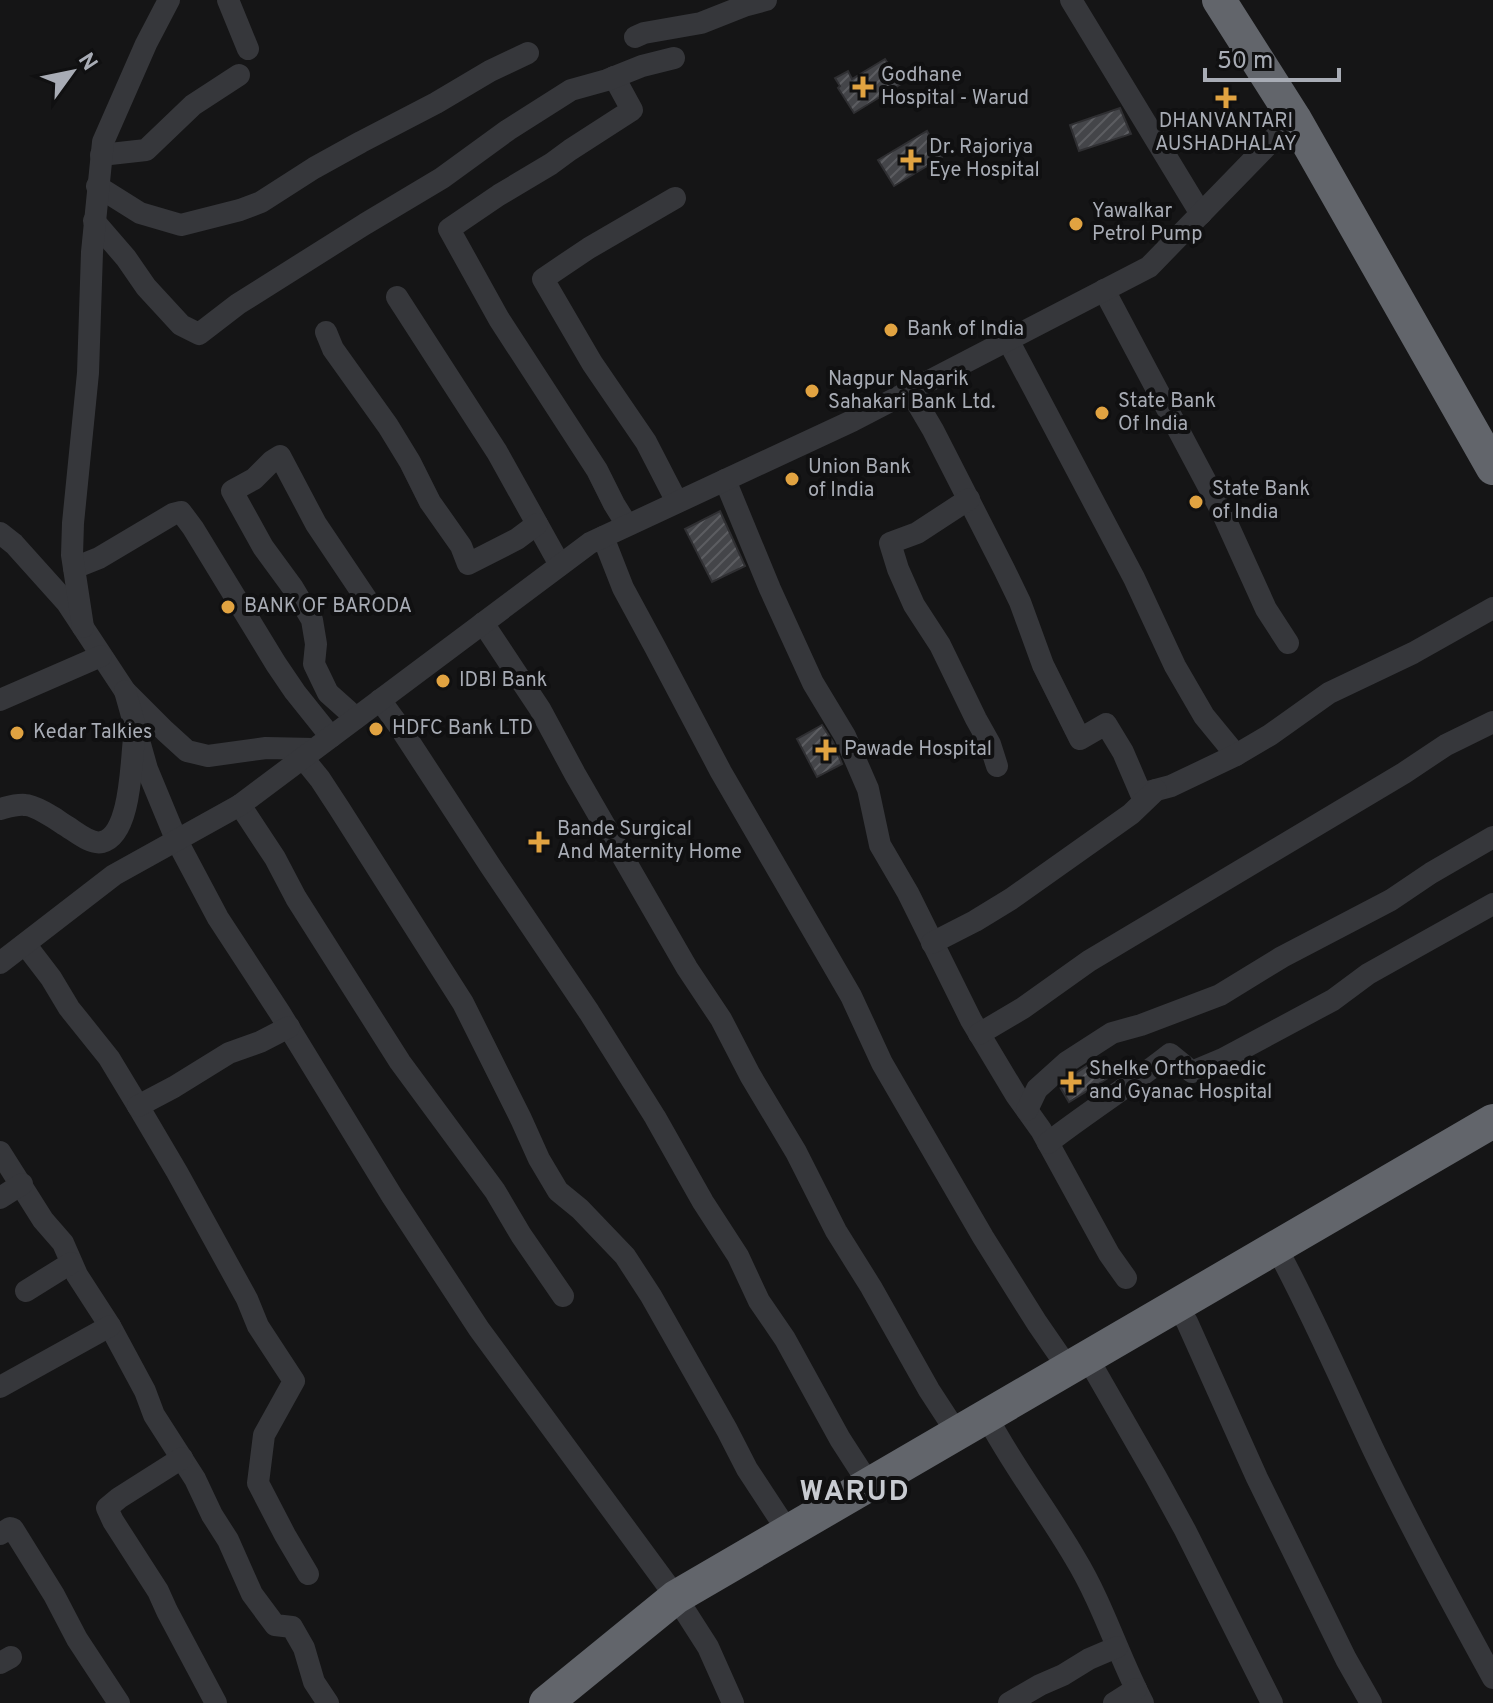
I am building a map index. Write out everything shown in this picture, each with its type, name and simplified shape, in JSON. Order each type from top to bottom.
[{"type":"highway","points":[[1219,0],[1294,118],[1493,468]]},
{"type":"highway","points":[[574,1703],[681,1605],[1084,1367],[1281,1256],[1493,1121]]},
{"type":"highway","points":[[1281,1256],[1493,1146]]},
{"type":"highway","points":[[546,1703],[681,1605],[789,1533],[869,1484],[980,1428]]},
{"type":"street","points":[[83,627],[74,568],[73,523],[88,373],[94,221],[101,155],[103,142],[130,80],[169,0]]},
{"type":"street","points":[[228,0],[248,49]]},
{"type":"street","points":[[635,37],[701,23],[766,0]]},
{"type":"street","points":[[1071,0],[1201,214]]},
{"type":"street","points":[[97,186],[140,213],[181,225],[240,210],[261,202],[314,168],[528,53]]},
{"type":"street","points":[[94,221],[146,287],[181,325],[199,334],[238,304],[442,178],[508,130],[571,90],[674,58]]},
{"type":"street","points":[[101,155],[146,150],[193,105],[239,75]]},
{"type":"street","points":[[614,77],[632,110],[449,229],[499,319],[597,470],[627,525]]},
{"type":"street","points":[[0,963],[114,875],[240,805],[590,543],[852,421],[1149,267],[1294,118]]},
{"type":"street","points":[[675,198],[557,267],[543,279],[592,363],[646,442],[677,502]]},
{"type":"street","points":[[1104,290],[1222,512],[1266,609],[1288,643]]},
{"type":"street","points":[[397,297],[497,452],[560,565]]},
{"type":"street","points":[[326,332],[333,349],[388,426],[430,502],[461,546],[468,564],[517,539],[537,524]]},
{"type":"street","points":[[1008,340],[1134,578],[1175,666],[1204,716],[1236,755]]},
{"type":"street","points":[[910,391],[1020,602],[1043,665],[1080,739],[1106,724],[1123,752],[1141,794],[1171,786],[1236,755],[1329,693],[1413,653],[1493,608]]},
{"type":"street","points":[[356,718],[328,693],[314,664],[316,644],[312,620],[263,547],[232,491],[254,479],[280,456],[316,524],[367,600]]},
{"type":"street","points":[[725,480],[813,683],[845,736],[868,789],[880,845],[908,893],[979,1034],[1048,1143],[1109,1254],[1126,1278]]},
{"type":"street","points":[[969,499],[917,533],[890,543],[914,605],[940,645],[990,744],[997,766]]},
{"type":"street","points":[[74,568],[99,558],[173,514],[181,512],[193,528],[276,664],[316,748],[320,779],[463,1003],[539,1159],[558,1191],[625,1256],[651,1296],[747,1469],[789,1533]]},
{"type":"street","points":[[0,533],[14,544],[67,603],[125,691],[187,751],[208,756],[266,748],[316,748]]},
{"type":"street","points":[[603,537],[623,588],[642,624],[721,772],[851,996],[882,1063],[1020,1298],[1084,1367],[1156,1477],[1272,1703]]},
{"type":"street","points":[[483,623],[540,709],[687,968],[721,1019],[796,1152],[836,1231],[929,1390],[980,1428],[1075,1558],[1140,1696],[1114,1703]]},
{"type":"street","points":[[0,700],[101,656]]},
{"type":"street","points":[[125,691],[147,769],[176,839],[218,918],[479,1329],[681,1605],[708,1647],[733,1703]]},
{"type":"street","points":[[380,700],[655,1117],[738,1256],[759,1301],[785,1339],[840,1439],[869,1484]]},
{"type":"street","points":[[979,1034],[1023,1008],[1089,961],[1446,745],[1493,722]]},
{"type":"street","points":[[0,809],[27,804],[91,841],[103,842],[113,835],[122,821],[128,799],[135,726]]},
{"type":"street","points":[[932,943],[1011,899],[1131,814],[1156,790]]},
{"type":"street","points":[[240,805],[400,1062],[495,1191],[563,1296]]},
{"type":"street","points":[[1027,1110],[1037,1089],[1067,1062],[1112,1033],[1220,995],[1291,952],[1391,900],[1493,837]]},
{"type":"street","points":[[1048,1143],[1170,1054],[1192,1072],[1223,1059],[1333,1000],[1378,968],[1493,904]]},
{"type":"street","points":[[25,944],[69,1008],[109,1058],[247,1299],[258,1326],[294,1381],[264,1435],[258,1483],[308,1574]]},
{"type":"street","points":[[138,1106],[229,1053],[289,1027]]},
{"type":"street","points":[[0,1152],[43,1220],[63,1243],[77,1275],[110,1326],[145,1391],[154,1415],[195,1479],[228,1540],[252,1594],[275,1625],[292,1627],[304,1648],[314,1682],[328,1703]]},
{"type":"street","points":[[0,1198],[22,1184]]},
{"type":"street","points":[[1281,1256],[1434,1571],[1493,1678]]},
{"type":"street","points":[[26,1291],[71,1263]]},
{"type":"street","points":[[1182,1314],[1257,1478],[1346,1659],[1371,1703]]},
{"type":"street","points":[[0,1387],[110,1326]]},
{"type":"street","points":[[182,1458],[107,1508],[158,1591],[216,1703]]},
{"type":"street","points":[[0,1534],[13,1529],[77,1639],[119,1703]]},
{"type":"street","points":[[1009,1703],[1117,1647]]},
{"type":"building","points":[[885,59],[901,84],[854,113],[835,78],[848,71],[852,79]]},
{"type":"building","points":[[1120,108],[1131,134],[1079,151],[1070,125]]},
{"type":"building","points":[[927,131],[942,157],[894,186],[878,160]]},
{"type":"building","points":[[720,511],[745,566],[712,582],[685,529]]},
{"type":"building","points":[[822,725],[842,764],[817,777],[797,739]]},
{"type":"building","points":[[1097,1059],[1108,1078],[1069,1102],[1060,1087]]},
{"type":"place","name":"Godhane Hospital - Warud","points":[[863,87]]},
{"type":"place","name":"DHANVANTARI AUSHADHALAY","points":[[1226,98]]},
{"type":"place","name":"Dr. Rajoriya Eye Hospital","points":[[911,160]]},
{"type":"place","name":"Yawalkar Petrol Pump","points":[[1076,224]]},
{"type":"place","name":"Bank of India","points":[[891,330]]},
{"type":"place","name":"Nagpur Nagarik Sahakari Bank Ltd.","points":[[812,391]]},
{"type":"place","name":"State Bank Of India","points":[[1102,413]]},
{"type":"place","name":"Union Bank of India","points":[[792,479]]},
{"type":"place","name":"State Bank of India","points":[[1196,502]]},
{"type":"place","name":"BANK OF BARODA","points":[[228,607]]},
{"type":"place","name":"IDBI Bank","points":[[443,681]]},
{"type":"place","name":"HDFC Bank LTD","points":[[376,729]]},
{"type":"place","name":"Kedar Talkies","points":[[17,733]]},
{"type":"place","name":"Pawade Hospital","points":[[826,750]]},
{"type":"place","name":"Bande Surgical And Maternity Home","points":[[539,842]]},
{"type":"place","name":"Shelke Orthopaedic and Gyanac Hospital","points":[[1071,1082]]},
{"type":"district","name":"WARUD","points":[[855,1493]]}]
